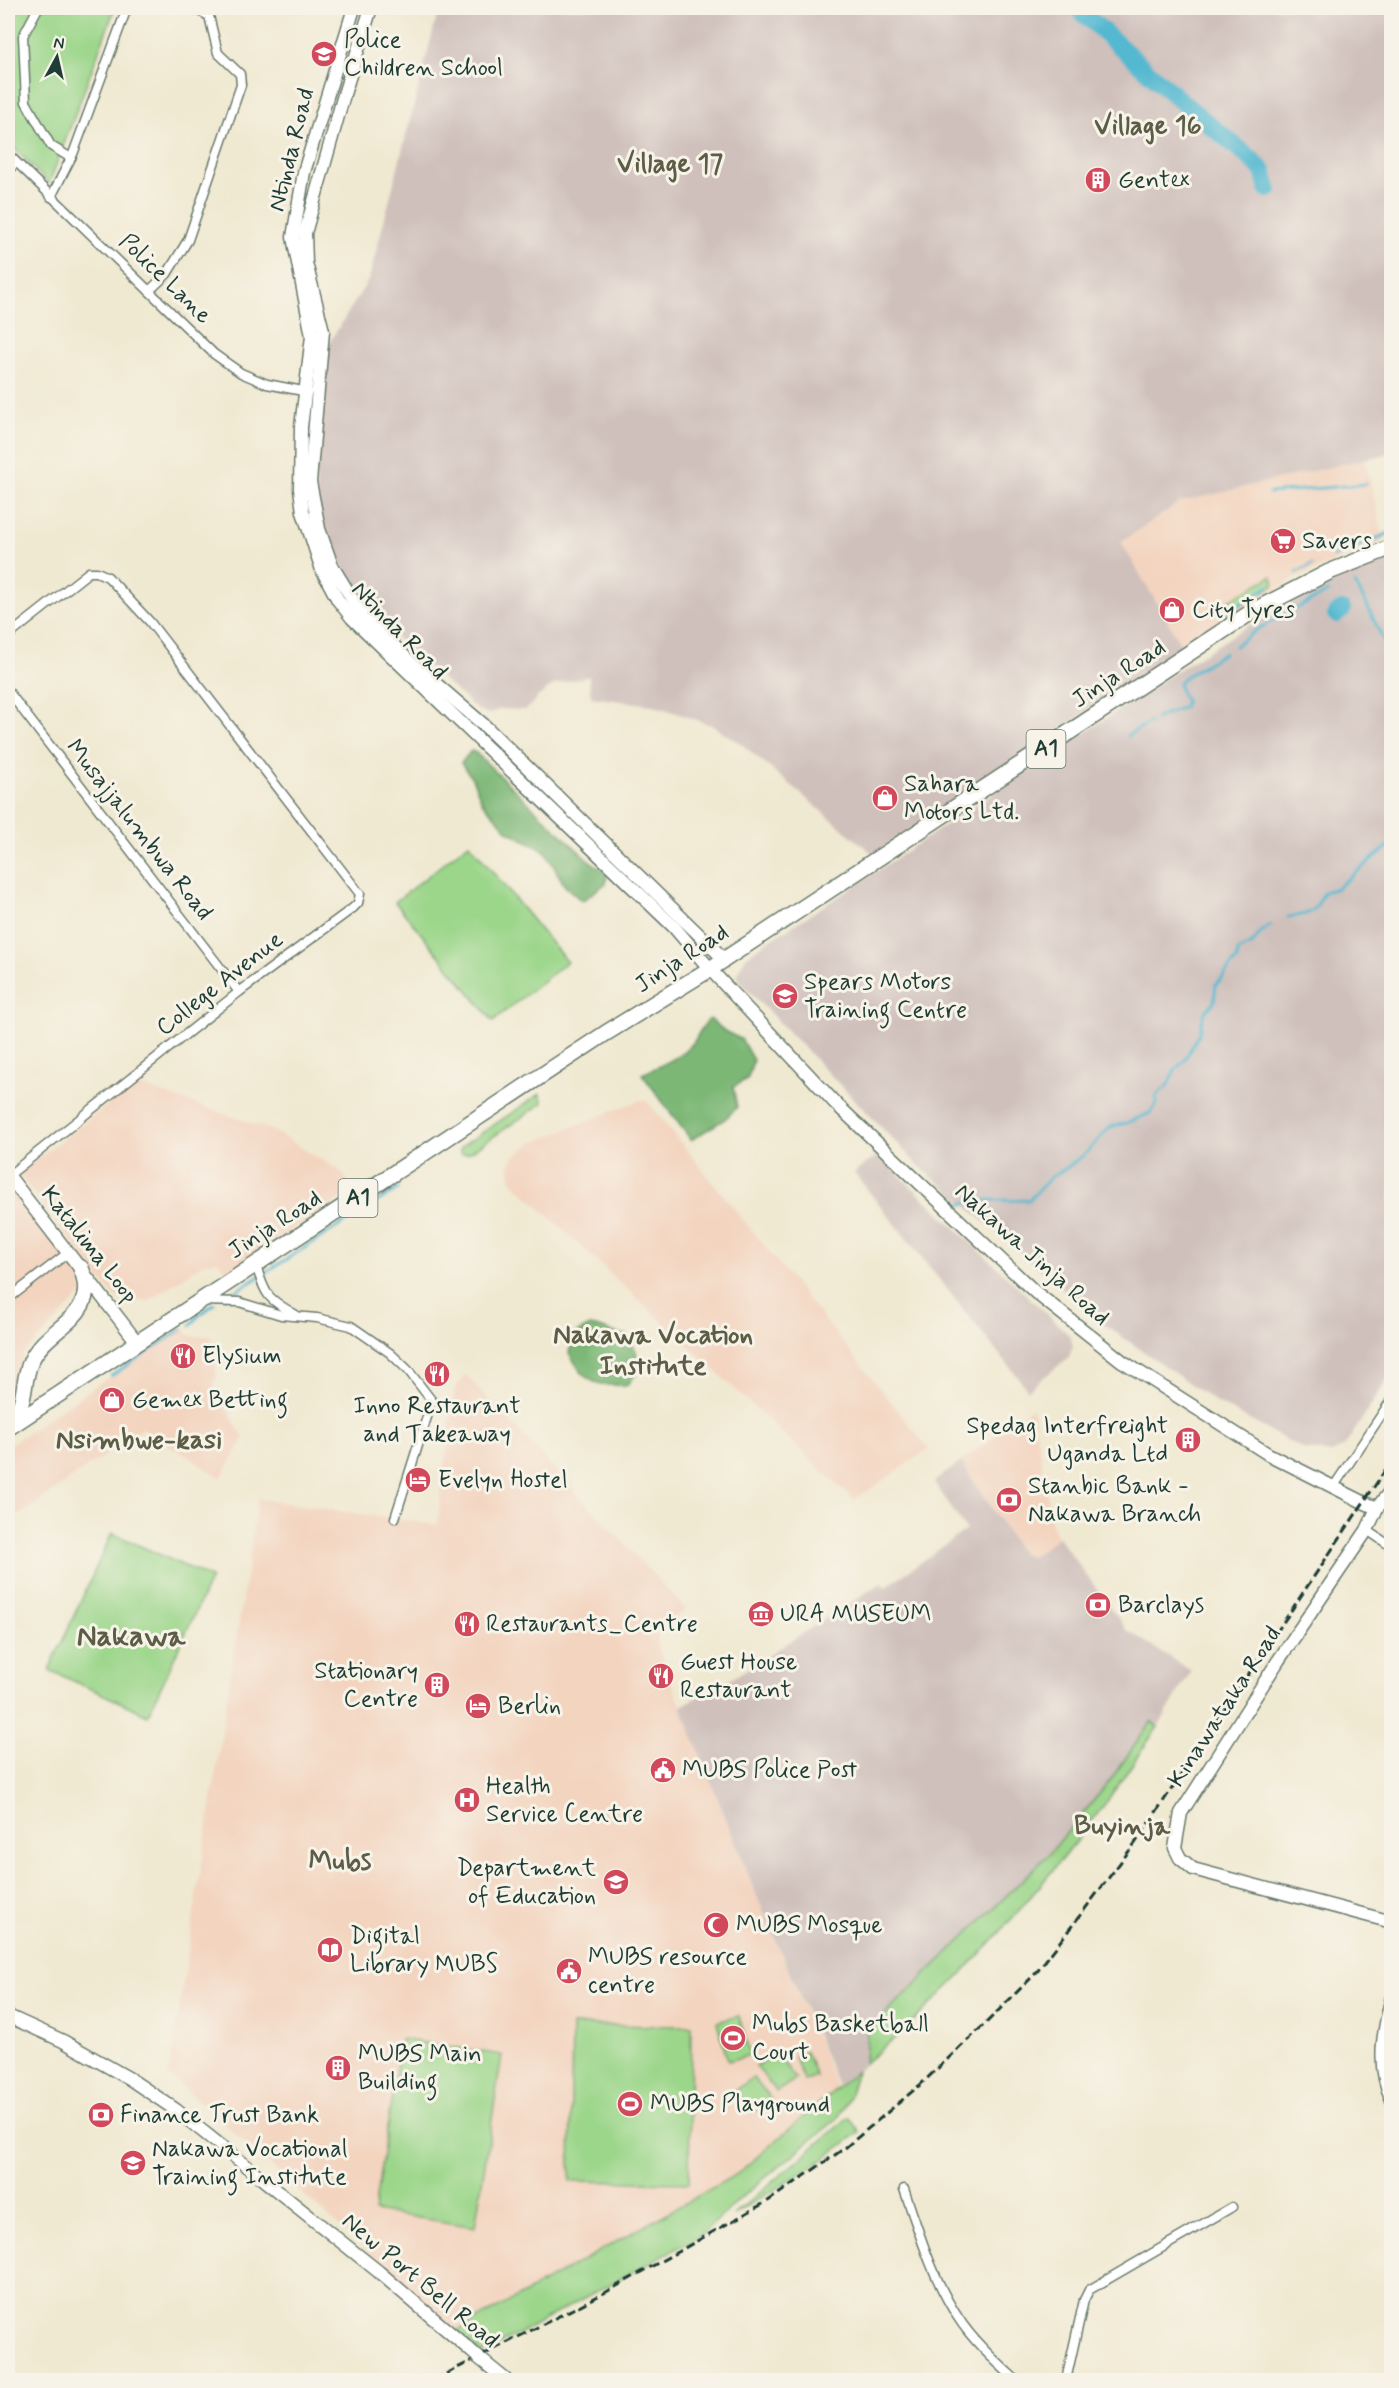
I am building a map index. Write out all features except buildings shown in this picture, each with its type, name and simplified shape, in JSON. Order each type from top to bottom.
[{"type":"highway","name":"Jinja Road","points":[[8,1427],[1253,611],[1329,572],[1392,547]]},
{"type":"highway","points":[[8,1427],[21,1409],[28,1371],[34,1356],[47,1340],[68,1323],[83,1304],[87,1283],[81,1268]]},
{"type":"main road","name":"Ntinda Road","points":[[354,8],[304,172],[293,237],[312,336],[309,482],[319,529],[332,566],[359,610],[407,659],[485,726],[724,959]]},
{"type":"main road","name":"Ntinda Road","points":[[371,8],[305,233],[306,263],[323,331],[299,471],[303,512],[322,570],[338,600],[352,618],[644,896],[710,969]]},
{"type":"main road","name":"Nakawa Jinja Road","points":[[710,969],[836,1103],[1035,1292],[1122,1361],[1268,1454],[1377,1508]]},
{"type":"main road","name":"Katalima Loop","points":[[8,1175],[137,1342]]},
{"type":"main road","name":"Kinawataka Road","points":[[1392,1489],[1377,1508],[1367,1530],[1278,1661],[1180,1813],[1175,1848],[1180,1858],[1193,1869],[1392,1922]]},
{"type":"main road","points":[[1392,1997],[1382,2036],[1381,2052],[1384,2079],[1392,2100]]},
{"type":"main road","name":"New Port Bell Road","points":[[8,2016],[63,2041],[130,2079],[176,2110],[379,2272],[506,2380]]},
{"type":"street","points":[[38,8],[23,36],[26,102],[51,146],[71,158]]},
{"type":"street","points":[[51,197],[71,158],[127,8]]},
{"type":"street","points":[[148,291],[167,274],[188,240],[240,85],[240,74],[218,54],[209,16],[193,8]]},
{"type":"street","name":"Police Lane","points":[[8,154],[214,354],[241,373],[267,384],[311,393]]},
{"type":"street","points":[[8,170],[16,163]]},
{"type":"street","name":"College Avenue","points":[[8,636],[88,572],[97,572],[108,577],[150,622],[288,803],[357,888],[360,899],[353,908],[239,992],[8,1175]]},
{"type":"street","name":"Musajjalumbwa Road","points":[[8,691],[239,992]]},
{"type":"street","points":[[8,1299],[69,1252]]},
{"type":"street","points":[[256,1265],[262,1288],[273,1301],[297,1315]]},
{"type":"street","points":[[200,1301],[239,1302],[281,1315],[334,1321],[359,1331],[390,1353],[408,1370],[432,1401],[395,1518]]},
{"type":"street","points":[[1334,1486],[1392,1399]]},
{"type":"street","points":[[1367,1530],[1392,1547]]},
{"type":"street","points":[[904,2189],[932,2270],[957,2317],[994,2360],[1016,2380]]},
{"type":"street","points":[[1066,2380],[1084,2300],[1089,2290],[1232,2207]]},
{"type":"shaded area","points":[[439,8],[1391,8],[1391,453],[1180,502],[1121,542],[1183,648],[873,854],[740,743],[711,725],[651,705],[591,697],[589,676],[554,685],[540,695],[526,710],[500,709],[489,714],[477,710],[391,633],[348,580],[320,518],[313,457],[329,343],[369,279]]},
{"type":"shaded area","points":[[1365,459],[1384,541],[1292,580],[1183,648],[1120,542],[1180,502]]},
{"type":"shaded area","points":[[1391,557],[1391,1374],[1344,1447],[1331,1453],[1305,1450],[1216,1402],[1105,1325],[917,1164],[739,981],[737,973],[746,957],[757,948],[841,895],[1189,663],[1254,622],[1328,584]]},
{"type":"shaded area","points":[[135,1084],[272,1130],[342,1172],[354,1190],[227,1272],[218,1261],[204,1263],[149,1301],[127,1301],[113,1296],[18,1173]]},
{"type":"shaded area","points":[[640,1100],[647,1101],[929,1449],[854,1500],[512,1182],[509,1166],[513,1158],[530,1144]]},
{"type":"shaded area","points":[[878,1155],[1070,1336],[1073,1346],[1069,1357],[1028,1390],[854,1173]]},
{"type":"shaded area","points":[[8,1183],[80,1273],[83,1293],[23,1355],[23,1393],[8,1424]]},
{"type":"shaded area","points":[[182,1327],[190,1336],[211,1336],[217,1376],[213,1384],[244,1439],[221,1478],[143,1428],[8,1523],[8,1446]]},
{"type":"shaded area","points":[[466,1375],[686,1610],[665,1624],[659,1631],[658,1648],[753,1887],[837,2087],[737,2174],[456,2330],[169,2075],[258,1499],[437,1525],[455,1388]]},
{"type":"shaded area","points":[[1032,1407],[1052,1524],[1058,1537],[1032,1557],[1020,1553],[961,1462]]},
{"type":"shaded area","points":[[961,1462],[1021,1553],[1032,1557],[1058,1537],[1127,1630],[1191,1671],[1158,1727],[1096,1816],[1027,1900],[975,1960],[902,2033],[838,2086],[753,1887],[681,1706],[725,1683],[881,1583],[886,1587],[966,1530],[934,1482]]},
{"type":"green space","points":[[8,8],[115,8],[49,184],[8,142]]},
{"type":"green space","points":[[1272,576],[1273,586],[1223,616],[1216,612],[1217,607]]},
{"type":"green space","points":[[471,751],[476,753],[586,858],[607,873],[606,883],[582,901],[565,886],[545,851],[508,831],[482,802],[472,778],[461,763]]},
{"type":"green space","points":[[469,843],[567,962],[493,1021],[395,902]]},
{"type":"green space","points":[[710,1019],[726,1032],[741,1039],[753,1060],[748,1078],[733,1087],[737,1107],[725,1119],[691,1140],[642,1074],[682,1053],[693,1043],[702,1027]]},
{"type":"green space","points":[[540,1094],[543,1103],[469,1153],[460,1152],[461,1147]]},
{"type":"green space","points":[[590,1326],[627,1335],[636,1351],[640,1369],[627,1385],[598,1383],[580,1371],[569,1353],[574,1334]]},
{"type":"green space","points":[[112,1533],[211,1578],[148,1715],[49,1670]]},
{"type":"green space","points":[[1151,1722],[1158,1727],[1103,1806],[1042,1883],[958,1977],[897,2036],[865,2063],[867,2032],[1050,1853],[1109,1782]]},
{"type":"green space","name":"Mubs Basketball Court","points":[[739,2016],[750,2055],[728,2061],[717,2022]]},
{"type":"green space","name":"MUBS Playground","points":[[572,2025],[691,2026],[689,2183],[570,2181]]},
{"type":"green space","points":[[401,2039],[502,2055],[475,2227],[374,2211]]},
{"type":"green space","points":[[806,2052],[816,2076],[804,2081],[794,2056]]},
{"type":"green space","points":[[776,2054],[796,2079],[776,2092],[756,2066]]},
{"type":"green space","points":[[857,2071],[849,2097],[838,2118],[744,2195],[703,2234],[481,2354],[457,2331],[737,2174]]},
{"type":"green space","points":[[753,2078],[771,2099],[753,2112],[734,2091]]},
{"type":"green space","points":[[849,2117],[860,2132],[818,2163],[733,2215]]},
{"type":"waterway","points":[[1077,8],[1183,103],[1249,157],[1263,171],[1268,189]]},
{"type":"waterway","points":[[1269,493],[1366,484]]},
{"type":"waterway","points":[[1333,557],[1392,532]]},
{"type":"waterway","points":[[1297,572],[1312,565]]},
{"type":"waterway","points":[[1355,584],[1392,657]]},
{"type":"waterway","points":[[1222,614],[1269,586]]},
{"type":"waterway","points":[[1235,646],[1256,630],[1328,592]]},
{"type":"waterway","points":[[1336,614],[1342,610]]},
{"type":"waterway","points":[[1156,718],[1184,707],[1186,701],[1179,683],[1183,678],[1224,653]]},
{"type":"waterway","points":[[1127,736],[1150,722]]},
{"type":"waterway","points":[[1288,917],[1311,912],[1324,892],[1337,888],[1392,843]]},
{"type":"waterway","points":[[957,1206],[984,1200],[1029,1200],[1052,1176],[1085,1154],[1110,1127],[1127,1123],[1150,1113],[1157,1102],[1155,1098],[1160,1091],[1166,1088],[1199,1034],[1204,1013],[1214,1002],[1216,984],[1237,960],[1238,951],[1252,944],[1261,932],[1271,925]]},
{"type":"waterway","points":[[225,1298],[399,1188]]},
{"type":"waterway","points":[[191,1325],[198,1316],[214,1304]]},
{"type":"waterway","points":[[111,1376],[182,1329]]},
{"type":"railway","points":[[434,2380],[608,2291],[768,2201],[845,2148],[920,2085],[986,2023],[1036,1973],[1136,1842],[1392,1460]]},
{"type":"place","name":"Police Children School","points":[[324,54]]},
{"type":"place","name":"Gentex","points":[[1098,180]]},
{"type":"place","name":"Savers","points":[[1283,541]]},
{"type":"place","name":"City Tyres","points":[[1172,610]]},
{"type":"place","name":"Sahara Motors Ltd.","points":[[885,798]]},
{"type":"place","name":"Spears Motors Training Centre","points":[[785,996]]},
{"type":"place","name":"Elysium","points":[[183,1356]]},
{"type":"place","name":"Inno Restaurant and Takeaway","points":[[437,1374]]},
{"type":"place","name":"Gemex Betting","points":[[112,1400]]},
{"type":"place","name":"Spedag Interfreight Uganda Ltd","points":[[1188,1440]]},
{"type":"place","name":"Evelyn Hostel","points":[[418,1480]]},
{"type":"place","name":"Stanbic Bank - Nakawa Branch","points":[[1009,1500]]},
{"type":"place","name":"Barclays","points":[[1098,1605]]},
{"type":"place","name":"URA MUSEUM","points":[[761,1614]]},
{"type":"place","name":"Restaurants_Centre","points":[[467,1624]]},
{"type":"place","name":"Guest House Restaurant","points":[[661,1676]]},
{"type":"place","name":"Stationary Centre","points":[[437,1685]]},
{"type":"place","name":"Berlin","points":[[478,1706]]},
{"type":"place","name":"MUBS Police Post","points":[[663,1770]]},
{"type":"place","name":"Health Service Centre","points":[[467,1800]]},
{"type":"place","name":"Department of Education","points":[[616,1882]]},
{"type":"place","name":"MUBS Mosque","points":[[716,1925]]},
{"type":"place","name":"Digital Library MUBS","points":[[330,1950]]},
{"type":"place","name":"MUBS resource centre","points":[[569,1971]]},
{"type":"place","name":"Mubs Basketball Court","points":[[733,2038]]},
{"type":"place","name":"MUBS Main Building","points":[[338,2068]]},
{"type":"place","name":"MUBS Playground","points":[[630,2104]]},
{"type":"place","name":"Finance Trust Bank","points":[[101,2115]]},
{"type":"place","name":"Nakawa Vocational Training Institute","points":[[133,2163]]},
{"type":"district","name":"Village 16","points":[[1148,126]]},
{"type":"district","name":"Village 17","points":[[670,164]]},
{"type":"district","name":"Nakawa Vocation Institute","points":[[653,1350]]},
{"type":"district","name":"Nsimbwe-kasi","points":[[139,1440]]},
{"type":"district","name":"Nakawa","points":[[131,1636]]},
{"type":"district","name":"Buyinja","points":[[1122,1826]]},
{"type":"district","name":"Mubs","points":[[340,1861]]}]
